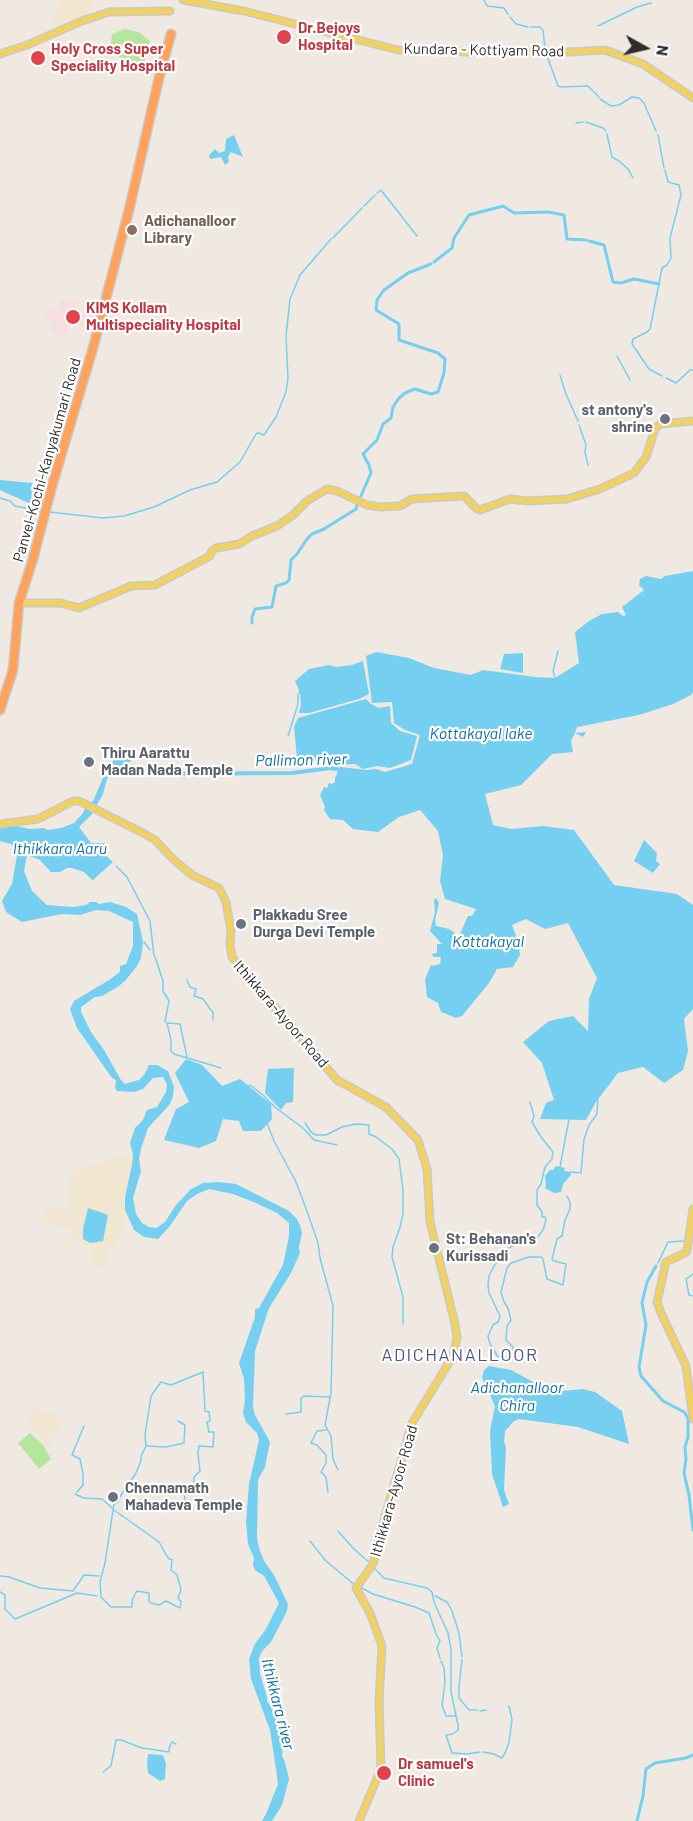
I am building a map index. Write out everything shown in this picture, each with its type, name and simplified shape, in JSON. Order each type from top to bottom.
[{"type":"highway","points":[[159,78],[171,34]]},
{"type":"highway","points":[[159,78],[165,48]]},
{"type":"highway","name":"Panvel-Kochi-Kanyakumari Road","points":[[0,710],[13,670],[20,603],[114,270],[159,78]]},
{"type":"main road","name":"Kundara - Kottiyam Road","points":[[183,0],[244,11],[398,50],[470,52],[605,50],[643,64],[693,98]]},
{"type":"main road","points":[[0,54],[109,12],[170,11]]},
{"type":"main road","points":[[20,603],[61,603],[79,608],[131,586],[155,585],[210,556],[216,549],[239,544],[249,537],[277,526],[307,501],[327,489],[337,491],[367,505],[381,507],[400,506],[412,499],[464,496],[479,510],[510,500],[567,499],[600,489],[634,473],[646,457],[655,429],[660,424],[693,421]]},
{"type":"main road","name":"Ithikkara-Ayoor Road","points":[[0,824],[39,819],[73,801],[86,803],[155,840],[174,861],[192,875],[220,889],[226,902],[231,931],[232,957],[337,1080],[386,1107],[418,1140],[427,1169],[430,1222],[457,1338],[453,1356],[412,1423],[372,1565],[356,1588],[370,1613],[382,1646],[379,1701],[382,1765],[359,1821]]},
{"type":"main road","points":[[693,1209],[687,1251],[666,1262],[657,1302],[686,1366],[693,1419]]},
{"type":"shaded area","points":[[60,0],[93,0],[88,16],[67,26],[51,26]]},
{"type":"shaded area","name":"KIMS Kollam Multispeciality Hospital","points":[[61,299],[77,302],[76,309],[99,315],[96,329],[70,323],[67,338],[55,335],[55,331],[50,329],[52,321],[46,320],[48,309],[58,311]]},
{"type":"shaded area","points":[[129,1153],[132,1158],[123,1206],[125,1217],[119,1239],[113,1245],[104,1266],[91,1266],[92,1247],[72,1237],[71,1229],[41,1221],[45,1205],[69,1209],[71,1172]]},
{"type":"shaded area","points":[[33,1408],[54,1414],[64,1420],[48,1447],[29,1424]]},
{"type":"green space","points":[[125,29],[139,32],[150,41],[144,63],[126,60],[110,53],[112,34]]},
{"type":"green space","points":[[30,1433],[43,1445],[51,1459],[39,1469],[18,1443]]},
{"type":"water","points":[[234,135],[243,157],[231,152],[228,157],[229,162],[225,165],[221,157],[210,159],[209,155],[215,149],[219,153],[225,151],[226,139]]},
{"type":"water","points":[[0,480],[32,483],[31,504],[0,490]]},
{"type":"water","name":"Kottakayal lake","points":[[693,571],[693,692],[691,695],[673,704],[639,715],[577,727],[571,741],[573,752],[552,754],[521,785],[485,794],[493,825],[511,829],[543,826],[574,830],[614,885],[677,894],[693,905],[693,1009],[684,1019],[688,1051],[683,1070],[664,1083],[643,1067],[618,1073],[596,1102],[586,1120],[540,1119],[546,1103],[554,1100],[542,1063],[523,1042],[549,1021],[573,1016],[588,1031],[589,999],[597,978],[568,923],[545,929],[526,919],[512,925],[520,955],[513,967],[497,969],[489,983],[462,1016],[456,1018],[441,1012],[438,1003],[427,997],[425,979],[431,965],[440,964],[441,957],[434,957],[431,954],[437,953],[437,944],[442,944],[430,931],[435,912],[434,900],[436,898],[439,903],[436,926],[449,929],[459,936],[468,916],[472,916],[476,909],[445,899],[440,881],[443,855],[438,831],[420,810],[399,817],[378,832],[353,829],[343,820],[330,819],[324,810],[320,795],[324,787],[327,788],[329,783],[335,782],[340,767],[376,769],[385,772],[412,764],[420,735],[394,723],[392,702],[372,703],[366,656],[376,652],[409,658],[434,668],[471,675],[483,670],[555,678],[579,663],[575,632],[602,614],[618,612],[623,616],[626,615],[622,607],[644,590],[639,585],[640,579],[646,576],[661,579],[665,576]]},
{"type":"water","points":[[523,653],[523,673],[500,669],[504,654]]},
{"type":"water","points":[[363,661],[369,694],[309,713],[299,713],[300,692],[295,681],[309,669],[329,665],[336,667],[352,665]]},
{"type":"water","points":[[366,699],[379,708],[390,706],[391,723],[400,731],[417,736],[411,760],[390,768],[377,766],[363,769],[355,764],[333,765],[297,758],[294,727],[298,718]]},
{"type":"water","points":[[586,732],[583,737],[575,733]]},
{"type":"water","name":"Ithikkara Aaru","points":[[123,752],[132,760],[127,766],[119,766],[107,779],[103,794],[93,813],[79,827],[91,843],[105,843],[99,851],[101,856],[105,855],[113,862],[93,880],[84,872],[72,868],[51,872],[40,860],[27,855],[24,871],[32,891],[47,905],[73,907],[90,902],[99,904],[110,902],[126,907],[137,914],[143,942],[141,958],[137,966],[119,986],[102,996],[95,997],[81,1007],[81,1012],[91,1032],[125,1084],[139,1080],[149,1065],[157,1065],[168,1071],[174,1087],[170,1104],[148,1128],[141,1149],[139,1159],[141,1171],[133,1198],[136,1214],[142,1223],[156,1228],[165,1222],[176,1205],[191,1189],[203,1183],[218,1182],[236,1184],[289,1211],[300,1225],[302,1233],[300,1253],[291,1273],[269,1308],[255,1351],[253,1407],[270,1442],[265,1467],[258,1480],[257,1538],[264,1561],[274,1575],[288,1604],[287,1611],[271,1642],[259,1658],[260,1674],[267,1701],[280,1731],[283,1744],[282,1756],[289,1779],[282,1805],[272,1821],[262,1821],[278,1784],[276,1769],[270,1730],[251,1679],[249,1659],[279,1603],[264,1576],[255,1570],[254,1558],[248,1544],[246,1522],[249,1484],[259,1440],[257,1433],[246,1422],[243,1413],[244,1379],[239,1363],[255,1317],[255,1309],[259,1308],[283,1265],[289,1236],[289,1223],[277,1213],[256,1203],[233,1194],[209,1189],[187,1201],[158,1239],[144,1237],[134,1230],[125,1210],[125,1197],[133,1155],[130,1143],[135,1128],[143,1120],[147,1110],[157,1107],[166,1092],[167,1084],[163,1077],[153,1078],[143,1089],[134,1092],[117,1091],[116,1080],[112,1078],[77,1028],[70,1009],[74,1001],[109,980],[120,972],[120,966],[126,964],[133,946],[133,922],[109,911],[96,910],[80,915],[62,914],[22,922],[6,912],[2,901],[12,884],[17,855],[11,844],[0,841],[0,827],[17,826],[47,830],[74,823],[93,801],[106,771],[115,758]]},
{"type":"water","points":[[644,840],[657,853],[656,861],[660,864],[653,873],[634,861]]},
{"type":"water","points":[[186,1059],[202,1065],[222,1086],[240,1079],[271,1104],[272,1119],[261,1131],[243,1131],[239,1121],[223,1119],[216,1141],[199,1148],[164,1140],[176,1109],[189,1102],[175,1073]]},
{"type":"water","points":[[294,1068],[293,1102],[286,1103],[281,1110],[265,1093],[268,1069]]},
{"type":"water","points":[[556,1166],[565,1168],[564,1171],[570,1172],[571,1175],[563,1184],[561,1192],[554,1193],[545,1188],[545,1176]]},
{"type":"water","points":[[88,1208],[108,1215],[103,1241],[90,1243],[83,1239]]},
{"type":"water","name":"Adichanalloor Chira","points":[[489,1366],[511,1370],[552,1392],[583,1389],[595,1392],[622,1411],[629,1444],[578,1427],[519,1419],[514,1421],[505,1431],[504,1490],[509,1504],[503,1507],[492,1474],[490,1431],[495,1406],[482,1378],[484,1370]]},
{"type":"water","points":[[148,1754],[163,1755],[166,1763],[165,1779],[160,1781],[148,1773]]},
{"type":"waterway","points":[[484,0],[487,6],[504,8],[508,14]]},
{"type":"waterway","points":[[598,26],[637,7],[651,3]]},
{"type":"waterway","points":[[510,17],[516,24],[528,27]]},
{"type":"waterway","points":[[531,27],[540,27],[543,30],[545,49]]},
{"type":"waterway","points":[[546,53],[558,86],[588,86],[599,97]]},
{"type":"waterway","points":[[600,99],[611,106],[619,105],[632,97],[639,98],[644,103],[656,131]]},
{"type":"waterway","points":[[576,123],[583,122]]},
{"type":"waterway","points":[[586,122],[606,131]]},
{"type":"waterway","points":[[607,134],[612,157],[628,169],[633,178]]},
{"type":"waterway","points":[[658,135],[664,168]]},
{"type":"waterway","points":[[662,376],[649,369],[632,344],[633,339],[650,329],[662,268],[671,258],[670,238],[681,195],[679,185],[668,182],[665,170]]},
{"type":"waterway","points":[[377,193],[381,190],[417,236]]},
{"type":"waterway","points":[[364,206],[375,195]]},
{"type":"waterway","points":[[434,262],[452,248],[454,238],[469,215],[503,206],[514,213],[548,212],[564,215],[567,239],[586,240]]},
{"type":"waterway","points":[[333,238],[362,208]]},
{"type":"waterway","points":[[50,512],[103,518],[124,516],[154,507],[190,490],[217,482],[240,462],[256,434],[264,435],[276,417],[286,392],[288,378],[286,336],[290,299],[300,275],[331,239]]},
{"type":"waterway","points":[[589,241],[604,245],[613,282],[621,283],[634,279],[659,284]]},
{"type":"waterway","points":[[360,498],[371,473],[363,454],[377,440],[383,424],[391,418],[393,407],[399,398],[415,389],[431,394],[438,392],[444,373],[445,359],[438,353],[399,340],[399,324],[376,310],[377,300],[384,290],[408,273],[431,264]]},
{"type":"waterway","points":[[617,356],[630,380]]},
{"type":"waterway","points":[[666,378],[676,383],[690,370],[693,370]]},
{"type":"waterway","points":[[560,375],[578,421]]},
{"type":"waterway","points":[[579,425],[586,445],[588,465]]},
{"type":"waterway","points":[[0,498],[10,501],[15,506],[42,511]]},
{"type":"waterway","points":[[252,623],[255,609],[272,607],[276,586],[289,580],[291,560],[307,539],[356,509],[358,502]]},
{"type":"waterway","points":[[555,678],[553,671],[558,651]]},
{"type":"waterway","points":[[288,736],[300,691]]},
{"type":"waterway","name":"Pallimon river","points":[[110,774],[292,773],[331,768],[342,770]]},
{"type":"waterway","points":[[116,866],[127,877],[150,921],[154,956]]},
{"type":"waterway","points":[[144,942],[150,950]]},
{"type":"waterway","points":[[155,957],[163,981],[163,991],[169,1001],[165,1022]]},
{"type":"waterway","points":[[187,980],[190,987],[196,989],[194,996],[203,999],[213,1012],[213,1020]]},
{"type":"waterway","points":[[187,1057],[180,1024],[167,1023],[171,1051],[174,1054],[221,1068]]},
{"type":"waterway","points":[[249,1086],[303,1128],[314,1140],[337,1145]]},
{"type":"waterway","points":[[570,1172],[581,1173],[584,1139],[589,1125],[597,1114],[598,1097]]},
{"type":"waterway","points":[[530,1102],[534,1116],[532,1122],[553,1152],[537,1190],[537,1205],[542,1212],[542,1217],[546,1220],[537,1238],[530,1242],[520,1242],[507,1249],[489,1276],[489,1293],[500,1316],[488,1336],[498,1357],[508,1358],[513,1347],[506,1340],[507,1326],[511,1320],[501,1292],[507,1268],[511,1263],[529,1257],[541,1257],[547,1279],[563,1285],[566,1264],[552,1259],[557,1239],[562,1236],[570,1209],[567,1196]]},
{"type":"waterway","points":[[560,1167],[569,1119]]},
{"type":"waterway","points":[[267,1123],[296,1182],[308,1214],[318,1243],[333,1306],[331,1393],[325,1425],[331,1436],[333,1459],[338,1470]]},
{"type":"waterway","points":[[305,1123],[316,1135],[326,1135],[342,1127],[356,1124],[369,1125],[369,1134],[392,1149],[399,1159],[403,1214],[392,1257],[403,1297],[403,1324]]},
{"type":"waterway","points":[[658,1263],[668,1242],[685,1241]]},
{"type":"waterway","points":[[656,1266],[647,1282],[642,1303],[646,1325],[639,1367],[641,1376],[663,1401],[684,1412],[688,1418],[684,1473],[693,1530]]},
{"type":"waterway","points":[[693,1274],[686,1279],[689,1295],[693,1296]]},
{"type":"waterway","points":[[114,1510],[159,1542],[168,1558],[172,1560],[171,1570],[177,1575],[181,1590],[178,1598],[181,1602],[180,1608],[166,1601],[159,1605],[151,1603],[149,1593],[137,1591],[132,1600],[132,1607],[111,1607],[101,1597],[100,1582],[114,1504],[118,1502],[136,1473],[146,1446],[145,1435],[151,1396],[161,1382],[171,1385],[203,1372],[205,1411],[209,1412],[210,1421],[207,1422],[209,1432],[214,1432],[213,1447],[199,1446],[200,1471],[194,1477],[194,1490],[186,1489],[184,1493],[187,1511]]},
{"type":"waterway","points":[[286,1414],[301,1412],[301,1398],[304,1396],[330,1397]]},
{"type":"waterway","points":[[147,1446],[166,1447],[184,1443],[185,1425],[178,1421]]},
{"type":"waterway","points":[[688,1421],[692,1422]]},
{"type":"waterway","points":[[77,1492],[83,1485],[83,1474],[80,1459],[72,1455],[84,1426]]},
{"type":"waterway","points":[[326,1430],[317,1431],[311,1443],[317,1445],[326,1455],[326,1463],[321,1472],[326,1477],[328,1492]]},
{"type":"waterway","points":[[75,1494],[84,1498],[102,1499],[112,1508]]},
{"type":"waterway","points":[[338,1531],[371,1564]]},
{"type":"waterway","points":[[310,1541],[326,1561],[356,1586]]},
{"type":"waterway","points":[[374,1568],[384,1578],[427,1588],[432,1592],[448,1633],[451,1649],[451,1692],[458,1730],[446,1735],[452,1753],[480,1752]]},
{"type":"waterway","points":[[0,1576],[40,1588],[73,1591],[84,1575],[99,1576]]},
{"type":"waterway","points":[[360,1587],[373,1594],[429,1613],[440,1641],[437,1648],[440,1658]]},
{"type":"waterway","points":[[0,1592],[5,1595],[5,1609],[15,1619],[77,1593],[97,1596]]},
{"type":"waterway","points":[[435,1596],[447,1602],[452,1611],[459,1633],[462,1657]]},
{"type":"waterway","points":[[462,1660],[459,1698],[469,1710],[477,1710]]},
{"type":"waterway","points":[[441,1661],[445,1683],[442,1705],[446,1716],[455,1716]]},
{"type":"waterway","points":[[483,1752],[502,1758],[505,1753],[512,1720],[509,1706]]},
{"type":"waterway","points":[[480,1711],[486,1710]]},
{"type":"waterway","points":[[103,1772],[111,1766],[116,1740],[142,1748],[169,1752],[172,1742],[176,1744]]},
{"type":"waterway","points":[[637,1821],[646,1769],[655,1763],[693,1755]]},
{"type":"place","name":"Dr.Bejoys Hospital","points":[[284,37]]},
{"type":"place","name":"Holy Cross Super Speciality Hospital","points":[[38,58]]},
{"type":"place","name":"Adichanalloor Library","points":[[132,230]]},
{"type":"place","name":"KIMS Kollam Multispeciality Hospital","points":[[73,317]]},
{"type":"place","name":"st antony's shrine","points":[[665,419]]},
{"type":"place","name":"Thiru Aarattu Madan Nada Temple","points":[[89,762]]},
{"type":"place","name":"Plakkadu Sree Durga Devi Temple","points":[[241,924]]},
{"type":"place","name":"St: Behanan's Kurissadi","points":[[434,1248]]},
{"type":"place","name":"Chennamath Mahadeva Temple","points":[[113,1497]]},
{"type":"place","name":"Dr samuel's Clinic","points":[[384,1773]]},
{"type":"district","name":"ADICHANALLOOR","points":[[460,1355]]},
{"type":"water label","name":"Kottakayal","points":[[488,942]]},
{"type":"water label","name":"Ithikkara river","points":[[278,1704]]}]
